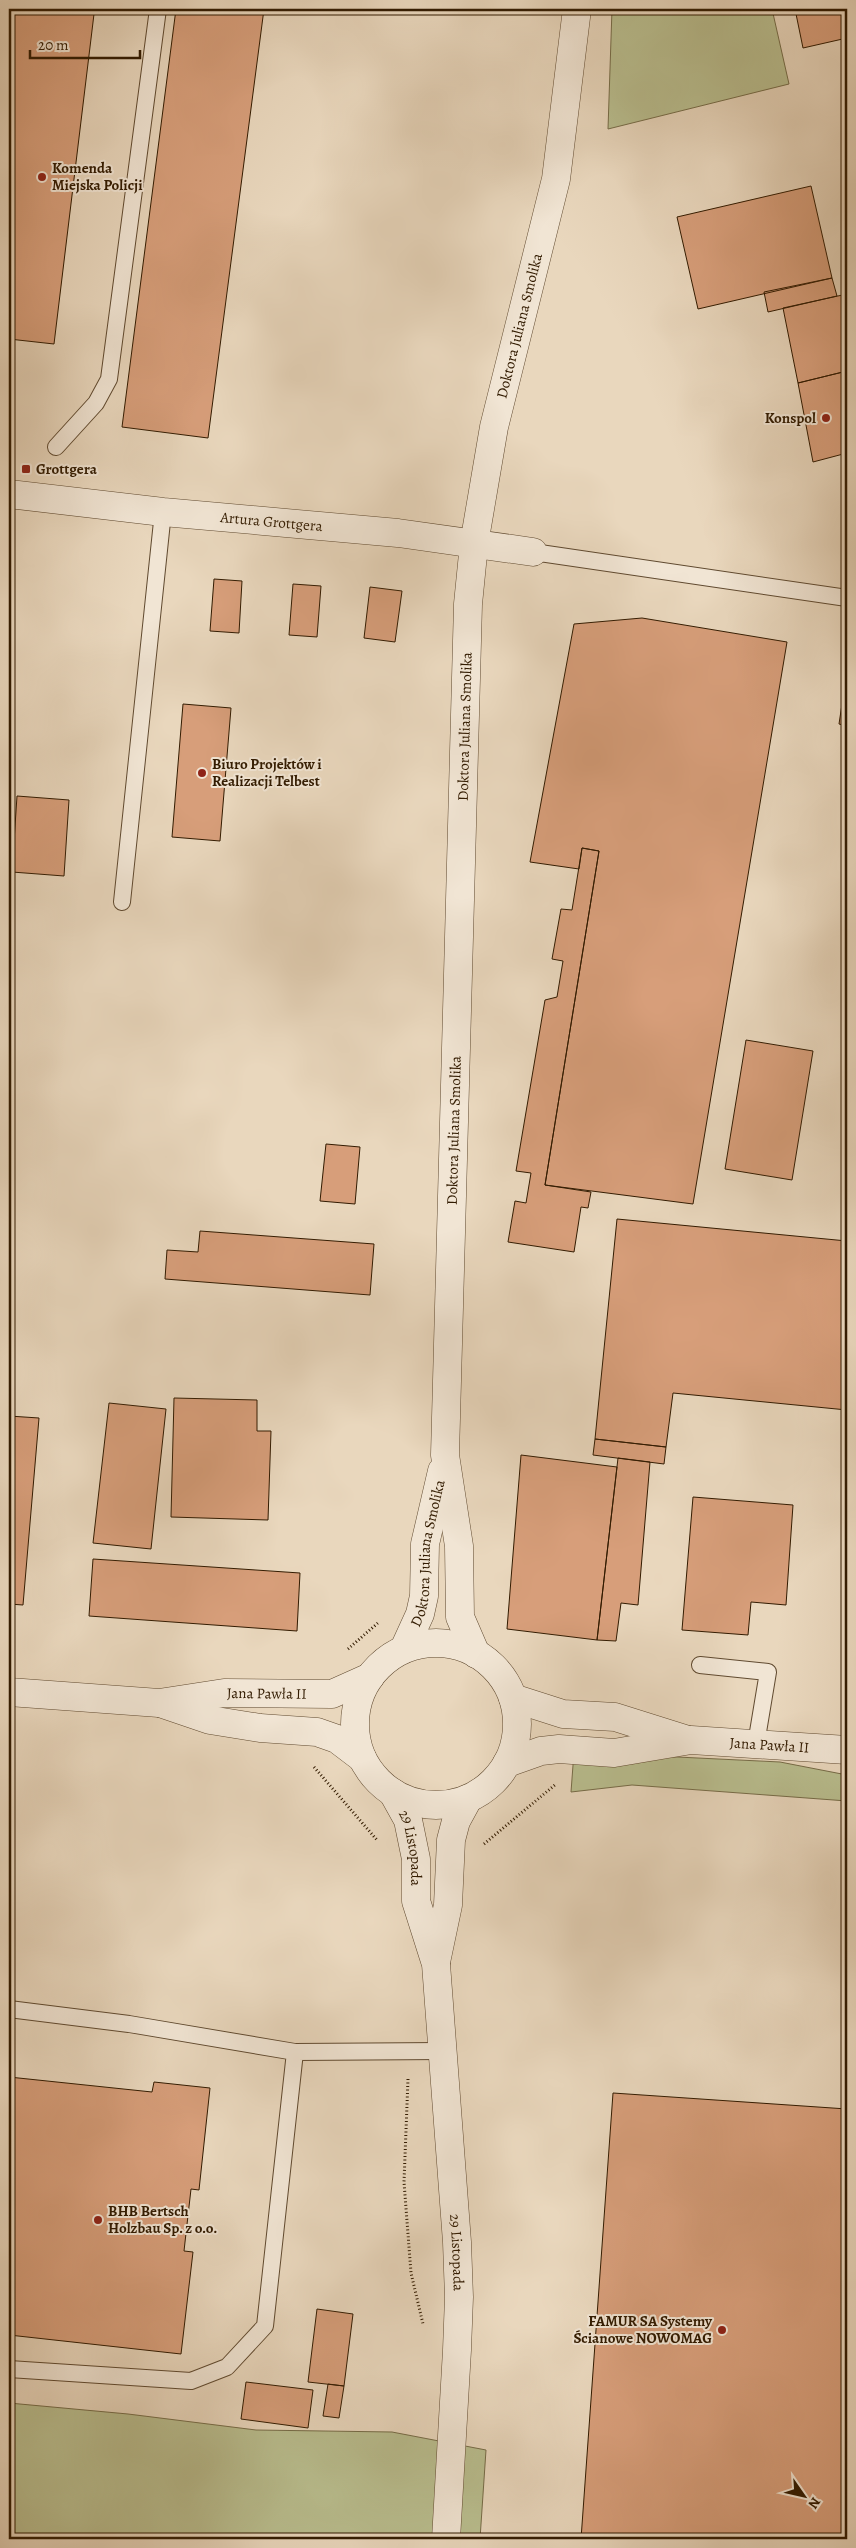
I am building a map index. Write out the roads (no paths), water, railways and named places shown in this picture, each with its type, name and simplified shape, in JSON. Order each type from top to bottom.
[{"type":"street","name":"Doktora Juliana Smolika","points":[[476,1654],[460,1618],[459,1546],[445,1455],[468,614],[474,544],[494,426],[556,179],[578,9]]},
{"type":"street","name":"Artura Grottgera","points":[[9,494],[163,512],[398,533],[533,552]]},
{"type":"street","name":"Doktora Juliana Smolika","points":[[404,1649],[420,1614],[424,1596],[425,1544],[445,1455]]},
{"type":"street","points":[[426,1643],[448,1643],[470,1649],[476,1654],[489,1661],[503,1678],[513,1698],[517,1727],[516,1742],[507,1763],[494,1781],[468,1798],[438,1805],[422,1804],[393,1793],[380,1783],[362,1758],[357,1744],[356,1712],[359,1697],[370,1677],[385,1661],[404,1649],[426,1643]]},
{"type":"street","name":"Jana Pawła II","points":[[9,1692],[159,1703],[224,1693],[332,1694],[370,1677]]},
{"type":"street","name":"Jana Pawła II","points":[[513,1698],[563,1714],[615,1716],[691,1740]]},
{"type":"street","name":"Jana Pawła II","points":[[159,1703],[210,1720],[260,1728],[317,1732],[337,1739],[362,1758]]},
{"type":"street","name":"Jana Pawła II","points":[[507,1763],[541,1751],[559,1749],[614,1753],[691,1740],[847,1750]]},
{"type":"street","name":"29 Listopada","points":[[393,1793],[408,1820],[416,1859],[416,1901],[436,1964],[458,2297],[446,2539]]},
{"type":"street","name":"29 Listopada","points":[[436,1964],[448,1905],[451,1840],[456,1821],[468,1798]]},
{"type":"lane","points":[[56,447],[96,403],[109,379],[158,9]]},
{"type":"lane","points":[[122,902],[163,512]]},
{"type":"lane","points":[[533,552],[847,598]]},
{"type":"lane","points":[[700,1665],[768,1672],[756,1744]]},
{"type":"lane","points":[[9,2009],[129,2024],[295,2052],[442,2051]]},
{"type":"lane","points":[[9,2369],[191,2381],[227,2367],[265,2326],[295,2052]]},
{"type":"place","name":"Komenda Miejska Policji","points":[[42,177]]},
{"type":"place","name":"Konspol","points":[[826,418]]},
{"type":"place","name":"Grottgera","points":[[26,469]]},
{"type":"place","name":"Biuro Projektów i Realizacji Telbest","points":[[202,773]]},
{"type":"place","name":"BHB Bertsch Holzbau Sp. z o.o.","points":[[98,2220]]},
{"type":"place","name":"FAMUR SA Systemy Ścianowe NOWOMAG","points":[[722,2330]]}]
